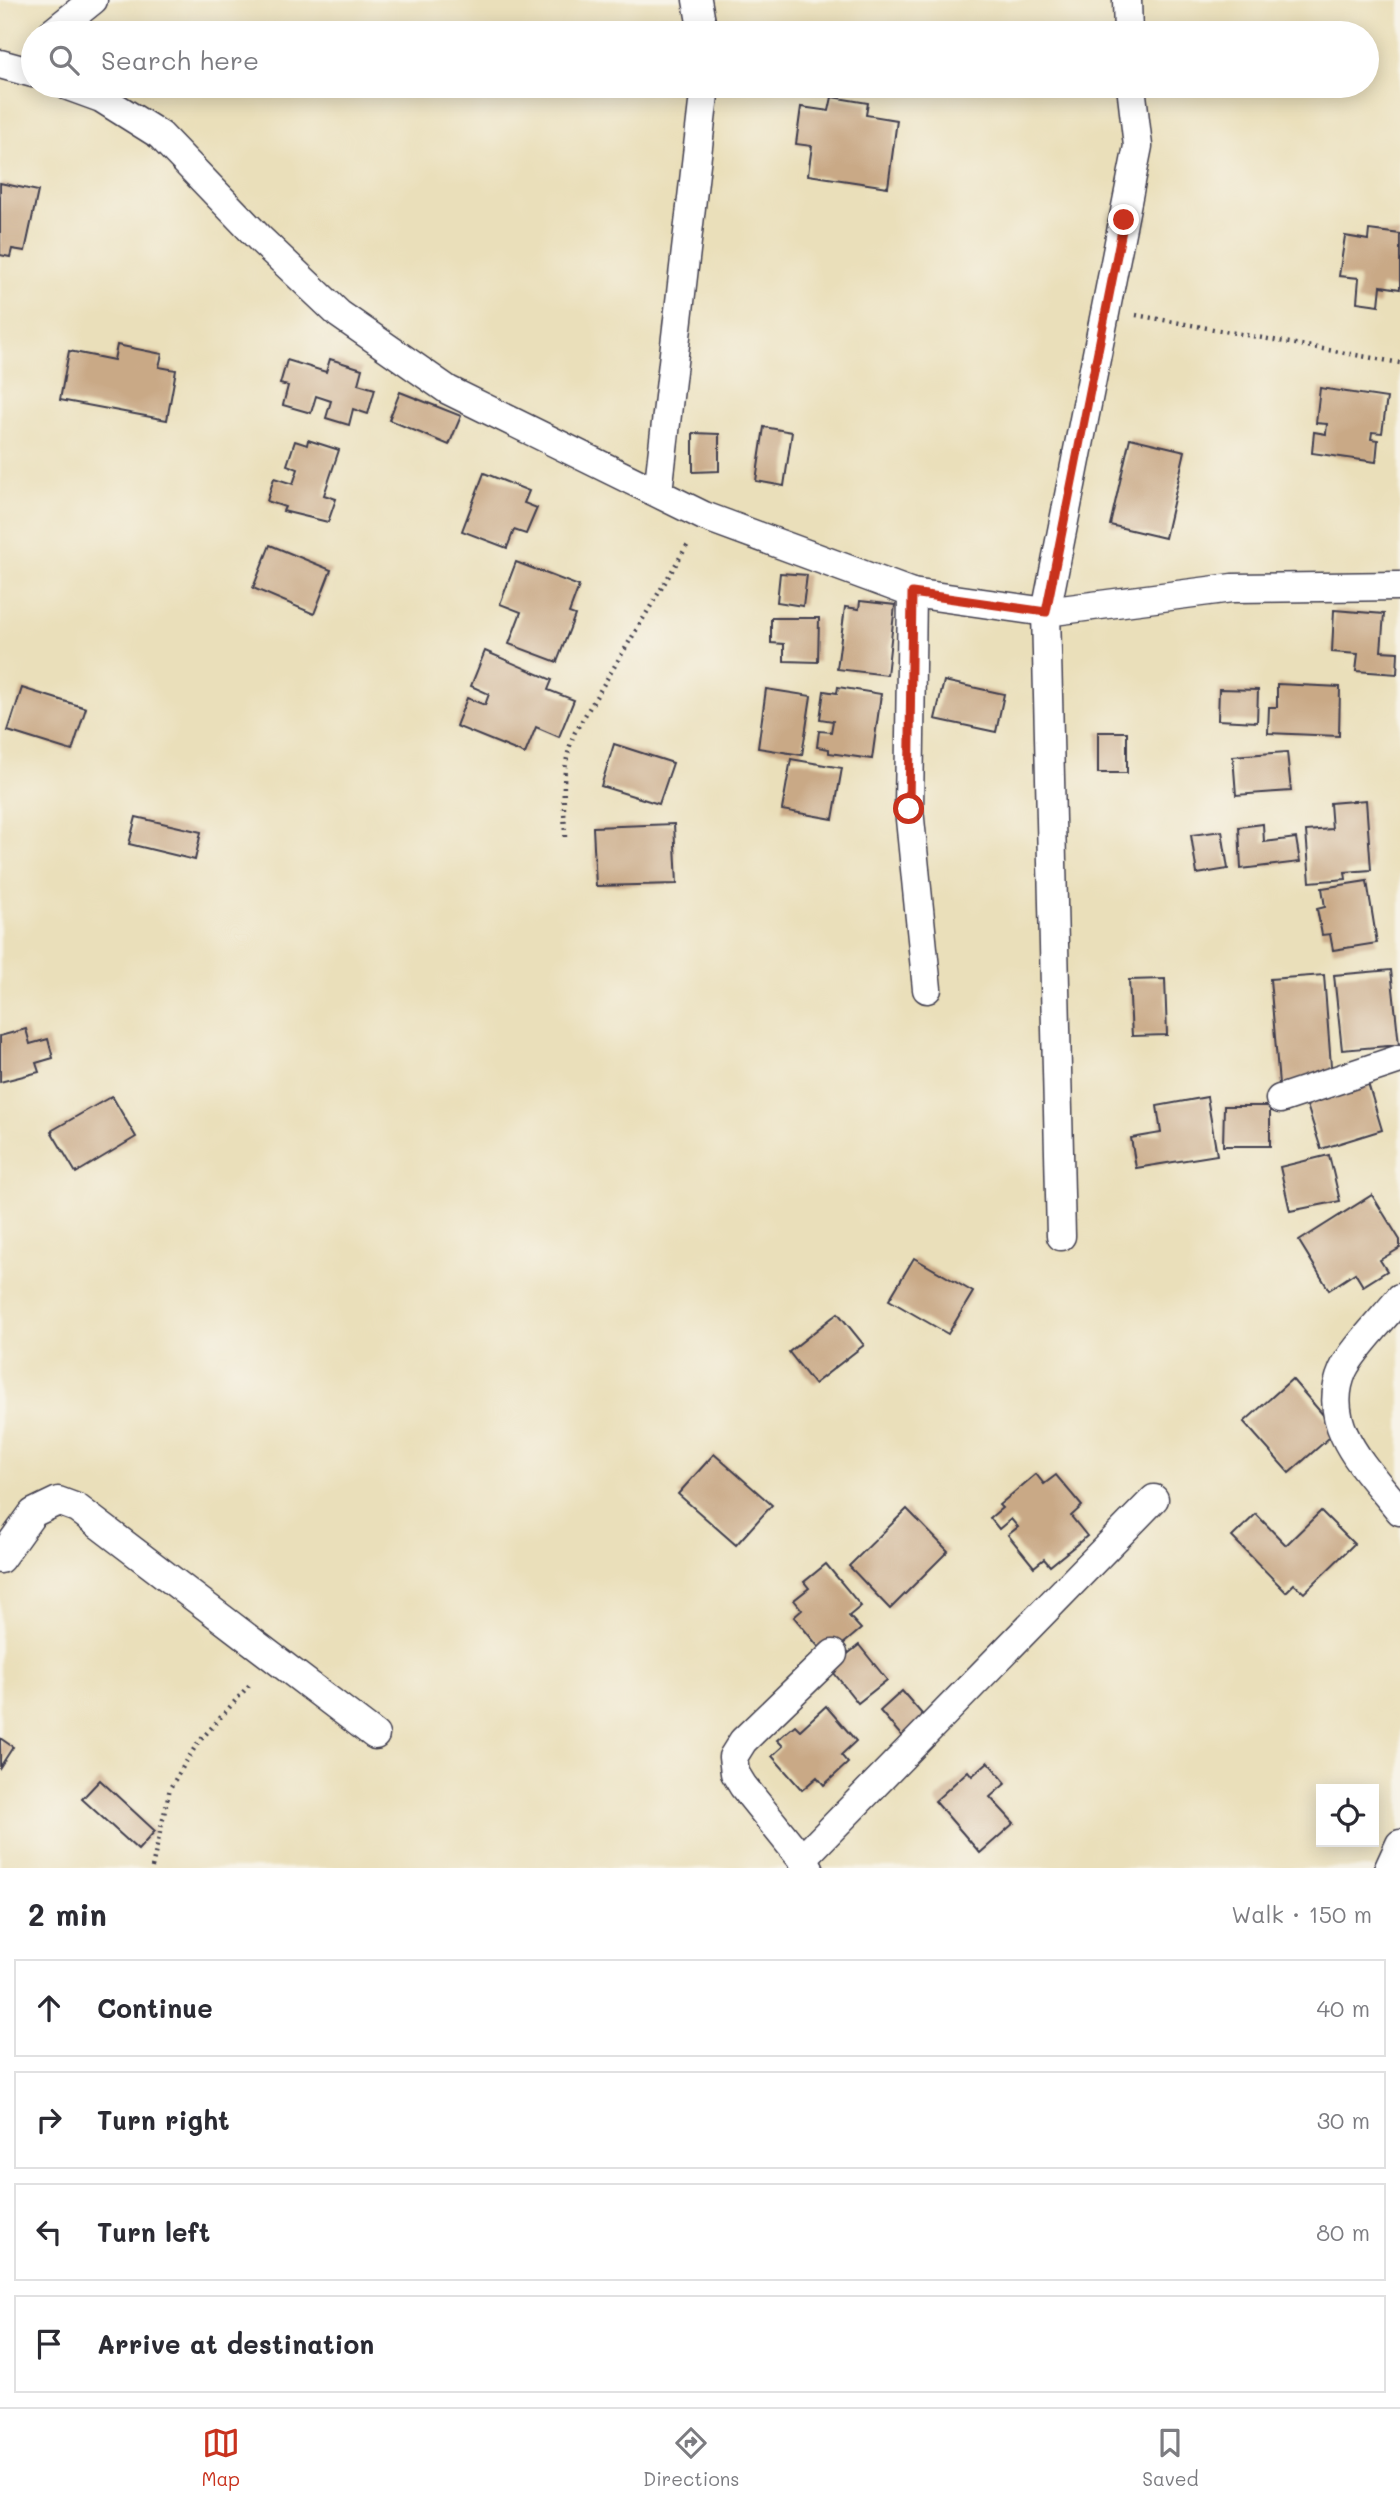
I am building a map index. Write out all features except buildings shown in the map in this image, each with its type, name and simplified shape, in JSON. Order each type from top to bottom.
[{"type":"street","points":[[67,21],[93,0]]},
{"type":"street","points":[[696,0],[700,21]]},
{"type":"street","points":[[1127,0],[1128,21]]},
{"type":"street","points":[[102,98],[160,135],[260,239],[339,314],[438,383],[576,455],[704,516],[912,593],[1046,612],[1232,588],[1400,586]]},
{"type":"street","points":[[657,492],[704,98]]},
{"type":"street","points":[[1061,1236],[1046,612],[1138,146],[1132,98]]},
{"type":"street","points":[[912,593],[909,809],[927,989]]},
{"type":"street","points":[[1280,1099],[1400,1059]]},
{"type":"street","points":[[1400,1298],[1343,1369],[1336,1402],[1342,1436],[1400,1511]]},
{"type":"street","points":[[833,1654],[743,1741],[733,1758],[735,1773],[743,1786],[805,1863],[1154,1499]]},
{"type":"street","points":[[0,1559],[33,1513],[58,1501],[77,1508],[375,1735]]},
{"type":"street","points":[[1389,1868],[1400,1844]]},
{"type":"path","points":[[1105,309],[1400,363]]},
{"type":"path","points":[[565,837],[563,777],[566,754],[575,732],[704,516]]},
{"type":"path","points":[[152,1868],[170,1788],[197,1744],[272,1657]]},
{"type":"route","points":[[909,809],[912,593],[1046,612],[1124,220]]}]
